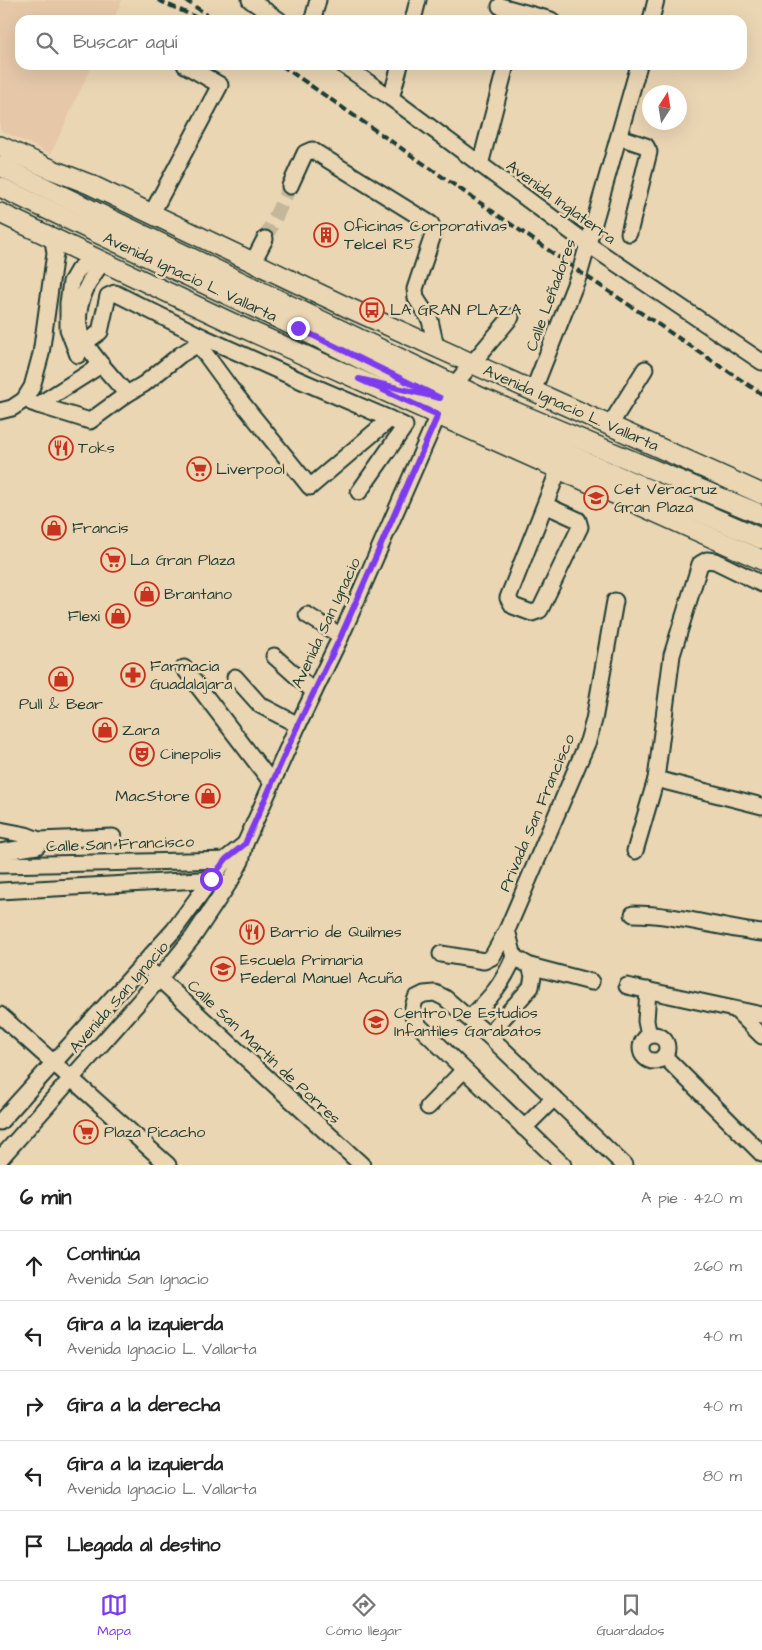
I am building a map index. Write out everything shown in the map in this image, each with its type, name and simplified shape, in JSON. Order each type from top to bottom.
[{"type":"main road","name":"Avenida Ignacio L. Vallarta","points":[[0,146],[89,184],[436,347],[482,398],[762,514]]},
{"type":"main road","name":"Avenida Ignacio L. Vallarta","points":[[0,166],[462,374],[533,391],[762,494]]},
{"type":"main road","points":[[53,170],[224,262]]},
{"type":"main road","name":"Avenida Ignacio L. Vallarta","points":[[0,187],[298,328],[559,470],[762,560]]},
{"type":"main road","name":"Avenida Ignacio L. Vallarta","points":[[0,213],[60,243],[359,379],[439,406],[762,540]]},
{"type":"main road","points":[[322,305],[462,374]]},
{"type":"street","points":[[250,0],[271,15]]},
{"type":"street","points":[[414,15],[418,0]]},
{"type":"street","points":[[652,15],[656,0]]},
{"type":"street","points":[[500,6],[533,15]]},
{"type":"street","points":[[152,214],[220,86],[193,70]]},
{"type":"street","name":"Avenida Inglaterra","points":[[350,70],[589,245],[762,362]]},
{"type":"street","points":[[391,98],[399,70]]},
{"type":"street","points":[[480,164],[505,70]]},
{"type":"street","name":"Calle Leñadores","points":[[533,391],[589,245],[638,70]]},
{"type":"street","points":[[619,137],[646,146],[649,152],[629,233]]},
{"type":"street","points":[[290,186],[305,153],[312,150],[431,224],[434,232],[415,289],[416,298],[430,320],[436,347]]},
{"type":"street","points":[[254,262],[265,239]]},
{"type":"street","points":[[48,370],[60,243]]},
{"type":"street","points":[[31,402],[32,387],[41,354],[55,254],[60,243]]},
{"type":"street","points":[[98,260],[78,270],[71,282],[68,303],[68,329],[82,349],[101,365],[127,394]]},
{"type":"street","points":[[82,349],[100,332],[108,296],[115,293],[200,340],[405,426],[359,492]]},
{"type":"street","points":[[462,374],[511,317]]},
{"type":"street","points":[[31,402],[90,421],[144,384],[200,340]]},
{"type":"street","points":[[200,340],[231,389],[310,488],[390,419]]},
{"type":"street","points":[[0,411],[31,402],[101,365]]},
{"type":"street","points":[[610,425],[645,369]]},
{"type":"street","name":"Avenida San Ignacio","points":[[0,1122],[174,930],[211,879],[233,860],[245,844],[298,725],[341,636],[439,406]]},
{"type":"street","points":[[545,505],[578,520],[580,527],[540,610],[532,613],[513,606],[508,598],[545,505],[559,470]]},
{"type":"street","points":[[635,851],[656,779],[672,655],[700,564],[707,560],[715,561],[762,584]]},
{"type":"street","name":"Privada San Francisco","points":[[441,954],[484,961],[492,957],[507,930],[592,727],[615,601]]},
{"type":"street","points":[[307,615],[341,636]]},
{"type":"street","points":[[274,656],[314,692]]},
{"type":"street","points":[[184,668],[272,783]]},
{"type":"street","points":[[235,678],[260,705],[298,725]]},
{"type":"street","points":[[656,779],[762,806]]},
{"type":"street","points":[[0,830],[26,834],[39,840],[113,837]]},
{"type":"street","points":[[0,852],[37,846],[40,844],[39,840]]},
{"type":"street","name":"Avenida San Ignacio","points":[[0,1160],[159,979],[193,936],[231,880],[233,860]]},
{"type":"street","name":"Calle San Francisco","points":[[0,865],[233,860]]},
{"type":"street","points":[[0,891],[211,879],[231,880]]},
{"type":"street","points":[[633,914],[653,914],[736,930],[762,933]]},
{"type":"street","points":[[470,1018],[491,998],[514,957],[507,930]]},
{"type":"street","points":[[736,930],[762,940]]},
{"type":"street","points":[[514,957],[530,966],[591,982]]},
{"type":"street","name":"Calle San Martín de Porres","points":[[143,964],[362,1165]]},
{"type":"street","points":[[488,1035],[531,987],[533,976],[530,966]]},
{"type":"street","points":[[627,986],[762,1015]]},
{"type":"street","points":[[648,990],[646,1021],[649,1036]]},
{"type":"street","points":[[563,1165],[416,1023],[412,1015],[412,1008],[416,998],[424,994],[435,994],[445,998],[470,1018],[624,1165]]},
{"type":"street","points":[[736,1010],[762,1036]]},
{"type":"street","points":[[0,1015],[168,1165]]},
{"type":"street","points":[[649,1036],[660,1037],[664,1041],[666,1051],[659,1060],[648,1060],[643,1056],[641,1044],[649,1036]]},
{"type":"street","points":[[664,1056],[762,1154]]},
{"type":"street","points":[[428,1107],[464,1070]]},
{"type":"street","points":[[524,1128],[554,1098]]},
{"type":"shaded area","points":[[0,0],[122,0],[115,15],[15,15],[15,70],[90,70],[51,154],[0,130]]},
{"type":"tunnel","points":[[265,239],[290,186]]},
{"type":"tunnel","points":[[224,262],[322,305]]},
{"type":"railway","points":[[158,0],[191,15]]},
{"type":"railway","points":[[185,0],[208,15]]},
{"type":"railway","points":[[288,70],[580,272],[762,394]]},
{"type":"place","name":"Oficinas Corporativas Telcel R5","points":[[326,235]]},
{"type":"place","name":"LA GRAN PLAZA","points":[[372,310]]},
{"type":"place","name":"Toks","points":[[61,448]]},
{"type":"place","name":"Liverpool","points":[[199,469]]},
{"type":"place","name":"Cet Veracruz Gran Plaza","points":[[596,498]]},
{"type":"place","name":"Francis","points":[[54,528]]},
{"type":"place","name":"La Gran Plaza","points":[[113,560]]},
{"type":"place","name":"Brantano","points":[[147,594]]},
{"type":"place","name":"Flexi","points":[[118,616]]},
{"type":"place","name":"Farmacia Guadalajara","points":[[133,675]]},
{"type":"place","name":"Pull & Bear","points":[[61,679]]},
{"type":"place","name":"Zara","points":[[105,730]]},
{"type":"place","name":"Cinepolis","points":[[142,754]]},
{"type":"place","name":"MacStore","points":[[208,796]]},
{"type":"place","name":"Barrio de Quilmes","points":[[252,932]]},
{"type":"place","name":"Escuela Primaria Federal Manuel Acuña","points":[[223,969]]},
{"type":"place","name":"Centro De Estudios Infantiles Garabatos","points":[[376,1022]]},
{"type":"place","name":"Plaza Picacho","points":[[86,1132]]},
{"type":"route","points":[[211,879],[226,859],[245,844],[298,725],[341,636],[438,415],[359,379],[440,398],[298,328]]}]
